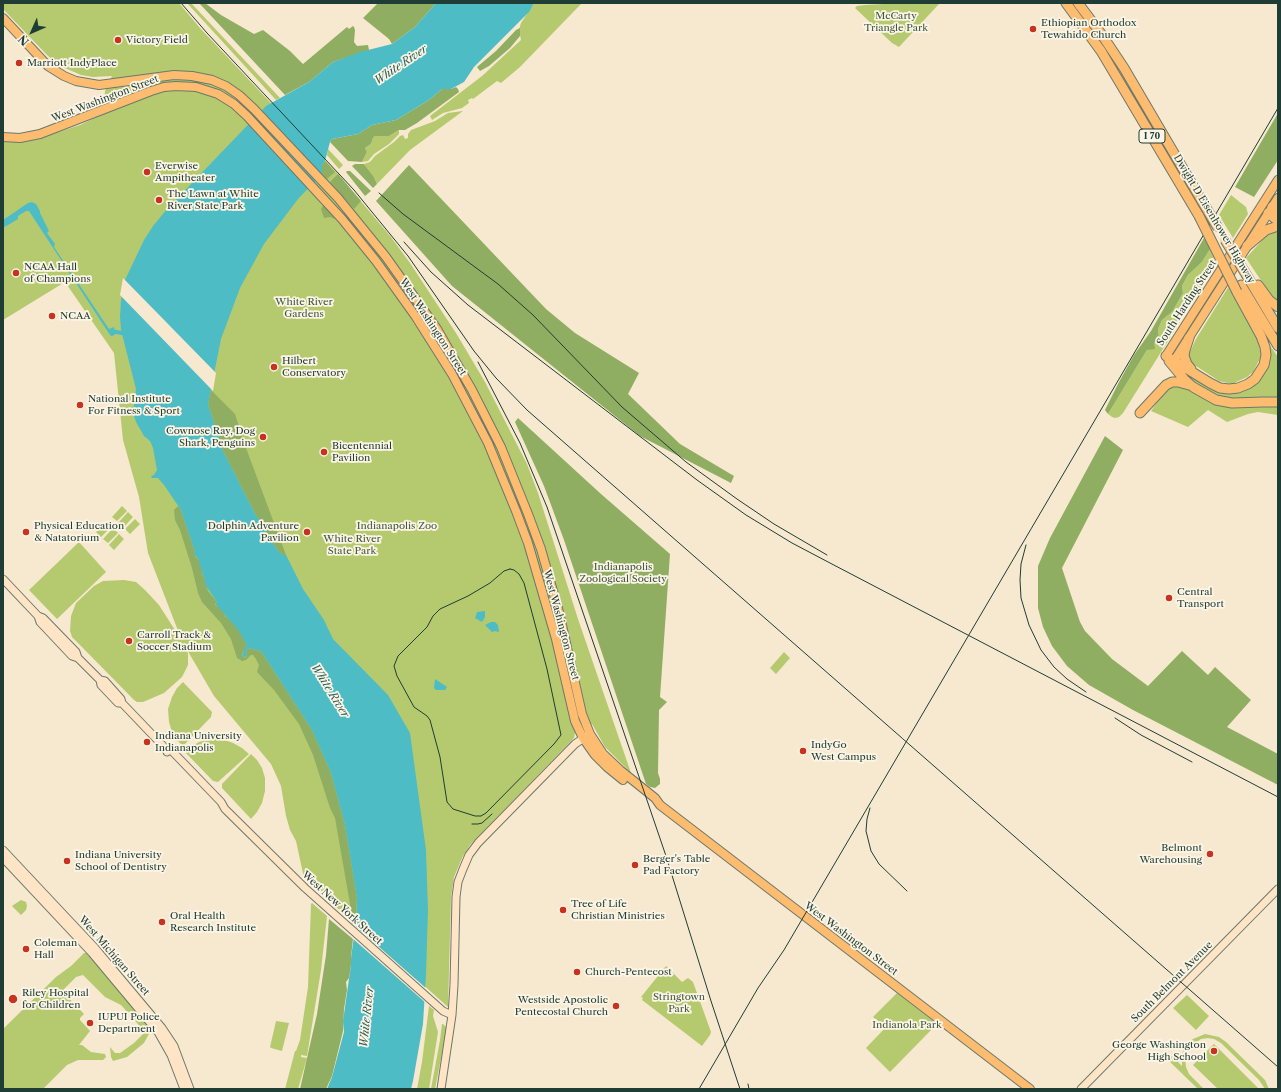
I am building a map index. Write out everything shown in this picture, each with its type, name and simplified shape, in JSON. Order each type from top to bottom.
[{"type":"highway","name":"Dwight D Eisenhower Highway","points":[[1066,3],[1093,38],[1108,61],[1198,213],[1239,289],[1278,346]]},
{"type":"highway","name":"Dwight D Eisenhower Highway","points":[[1078,3],[1117,58],[1225,240],[1248,274],[1278,328]]},
{"type":"highway","points":[[1273,210],[1278,221]]},
{"type":"highway","points":[[1247,246],[1266,230],[1278,226]]},
{"type":"highway","points":[[1248,274],[1269,300],[1278,308]]},
{"type":"highway","points":[[1170,360],[1195,373],[1214,386],[1230,389],[1242,387],[1256,377],[1262,369],[1266,355],[1263,340],[1239,289]]},
{"type":"highway","points":[[1189,338],[1185,350],[1185,358],[1188,366],[1195,373]]},
{"type":"highway","points":[[1170,360],[1193,387]]},
{"type":"highway","points":[[1140,413],[1162,389],[1169,383],[1174,382],[1181,382],[1193,387],[1211,398],[1226,403],[1278,402]]},
{"type":"main road","name":"West Washington Street","points":[[3,18],[48,66],[76,81],[98,85],[174,75],[198,77],[212,80],[226,86],[239,95],[254,109],[359,223],[402,277],[437,329],[472,390],[501,447],[541,549],[559,612],[586,736]]},
{"type":"main road","name":"West Washington Street","points":[[3,137],[20,138],[40,134],[158,89],[176,86],[196,87],[214,92],[234,104],[247,116],[352,231],[393,283],[429,336],[463,394],[488,443],[514,505],[533,559],[556,639],[573,712],[594,754],[606,767],[653,802],[660,805],[1030,1089]]},
{"type":"main road","name":"South Harding Street","points":[[1170,360],[1278,180]]},
{"type":"main road","name":"South Harding Street","points":[[1170,360],[1189,338],[1247,246],[1273,210],[1278,198]]},
{"type":"main road","points":[[1260,208],[1273,210]]},
{"type":"main road","name":"West New York Street","points":[[3,579],[38,616],[43,618],[76,652],[78,658],[100,680],[105,682],[121,699],[122,703],[166,749],[171,750],[221,802],[225,809],[312,895],[443,1011],[452,1015]]},
{"type":"main road","points":[[441,1089],[452,1015],[455,964],[456,897],[458,882],[466,861],[472,850],[484,836],[575,744],[586,736]]},
{"type":"main road","name":"West Michigan Street","points":[[3,850],[95,948],[162,1028],[171,1041],[190,1089]]},
{"type":"main road","name":"West Michigan Street","points":[[3,858],[92,954],[158,1032],[171,1055],[184,1089]]},
{"type":"main road","name":"South Belmont Avenue","points":[[1081,1089],[1278,889]]},
{"type":"green space","name":"White River State Park","points":[[3,3],[179,3],[200,28],[338,174],[391,237],[456,333],[485,382],[527,464],[631,773],[605,747],[592,724],[575,733],[574,738],[470,845],[462,858],[454,877],[451,897],[448,1007],[304,878],[296,841],[290,830],[286,816],[281,786],[271,764],[214,696],[186,648],[188,654],[188,665],[182,677],[164,693],[143,702],[137,702],[72,637],[70,631],[71,616],[76,603],[94,586],[103,581],[124,580],[136,582],[145,590],[159,605],[182,641],[148,553],[139,497],[123,440],[114,353],[65,282],[3,320],[3,141],[21,142],[37,139],[80,125],[103,114],[105,91],[112,76],[93,77],[81,75],[58,65],[3,9]]},
{"type":"green space","points":[[187,3],[191,3],[280,98],[276,100]]},
{"type":"green space","points":[[199,3],[205,3],[221,15],[254,34],[263,30],[290,51],[303,64],[347,27],[349,29],[353,26],[354,27],[354,42],[357,46],[368,45],[369,50],[333,62],[309,82],[285,95]]},
{"type":"green space","points":[[378,3],[436,3],[415,27],[392,44],[389,39],[363,18]]},
{"type":"green space","points":[[534,3],[582,3],[520,67],[501,83],[497,81],[473,99],[468,100],[469,103],[462,108],[443,113],[432,120],[430,116],[482,76],[521,40],[519,30],[521,23]]},
{"type":"green space","name":"McCarty Triangle Park","points":[[902,3],[939,4],[899,47],[892,43],[855,8],[857,6],[865,5]]},
{"type":"green space","points":[[520,28],[520,36],[510,48],[489,66],[480,71],[477,67],[496,51],[516,30]]},
{"type":"green space","points":[[456,87],[459,92],[417,123],[405,130],[399,130],[389,136],[375,136],[371,144],[365,148],[367,152],[362,162],[348,161],[330,142],[332,139],[358,134],[372,125],[396,120],[429,100],[442,89],[451,89]]},
{"type":"green space","points":[[463,111],[410,150],[377,184],[374,177],[364,164],[370,162],[375,156],[400,136],[403,135],[405,139],[408,138],[408,134],[411,130],[435,121],[448,113]]},
{"type":"green space","points":[[1278,113],[1278,160],[1254,197],[1235,187]]},
{"type":"green space","points":[[399,130],[399,134],[389,144],[374,154],[368,161],[362,162],[367,152],[365,148],[371,144],[375,136],[389,136]]},
{"type":"green space","points":[[328,149],[343,165],[339,169],[327,155]]},
{"type":"green space","points":[[325,161],[335,172],[327,179],[322,174],[322,165]]},
{"type":"green space","points":[[355,164],[364,164],[374,177],[377,184],[373,188],[352,166]]},
{"type":"green space","points":[[409,165],[546,309],[575,333],[639,373],[628,394],[680,444],[734,476],[731,483],[640,436],[452,286],[376,201]]},
{"type":"green space","points":[[350,171],[371,191],[365,196],[346,172]]},
{"type":"green space","points":[[338,174],[361,201],[354,209],[330,182]]},
{"type":"green space","points":[[1231,195],[1246,207],[1248,214],[1233,238],[1219,215]]},
{"type":"green space","points":[[324,204],[336,218],[335,219],[330,217],[324,218],[321,209]]},
{"type":"green space","points":[[1278,231],[1278,301],[1272,297],[1246,258],[1266,236]]},
{"type":"green space","points":[[1204,238],[1210,249],[1202,262],[1188,275],[1182,286],[1183,293],[1172,312],[1162,320],[1158,329],[1159,338],[1154,343],[1155,349],[1147,350],[1108,414],[1105,410],[1119,382],[1134,355],[1151,331]]},
{"type":"green space","points":[[1210,249],[1216,264],[1123,413],[1119,417],[1112,417],[1108,414],[1147,350],[1159,338],[1158,329],[1162,320],[1172,312],[1183,293],[1182,286],[1188,275],[1202,262]]},
{"type":"green space","points":[[1229,286],[1257,339],[1261,357],[1253,372],[1247,377],[1232,384],[1219,381],[1193,364],[1189,357],[1196,339]]},
{"type":"green space","points":[[1269,344],[1278,357],[1278,400],[1239,400],[1213,395],[1189,380],[1182,370],[1212,389],[1252,385],[1267,345]]},
{"type":"green space","points":[[1176,385],[1184,387],[1210,402],[1226,407],[1278,406],[1278,415],[1258,412],[1227,422],[1208,410],[1188,427],[1151,411],[1166,389]]},
{"type":"green space","points":[[211,390],[235,414],[246,448],[286,555],[283,555],[278,551],[253,510],[223,451],[208,404]]},
{"type":"green space","name":"Indianapolis Zoological Society","points":[[518,418],[601,494],[670,554],[660,697],[667,702],[659,710],[658,773],[660,784],[655,788],[646,784],[564,540],[544,486],[515,422]]},
{"type":"green space","points":[[1105,436],[1123,450],[1062,568],[1080,622],[1085,631],[1112,659],[1148,686],[1182,651],[1208,675],[1215,667],[1251,700],[1227,727],[1278,754],[1278,785],[1133,710],[1089,685],[1067,666],[1052,646],[1043,627],[1038,608],[1038,566],[1050,538]]},
{"type":"green space","points":[[122,506],[127,511],[117,521],[112,517]]},
{"type":"green space","points":[[178,506],[181,510],[195,556],[199,560],[203,571],[202,575],[208,591],[217,602],[215,605],[219,606],[225,614],[225,617],[227,617],[240,631],[247,646],[242,655],[244,658],[247,656],[246,652],[248,648],[261,651],[312,730],[331,773],[345,825],[357,898],[355,926],[349,921],[350,904],[335,818],[330,808],[313,755],[299,724],[274,690],[257,672],[259,665],[256,659],[253,655],[242,661],[237,658],[231,639],[221,623],[202,602],[180,530],[175,520],[174,510]]},
{"type":"green space","points":[[128,512],[133,517],[123,528],[118,523]]},
{"type":"green space","points":[[135,519],[140,524],[130,534],[125,529]]},
{"type":"green space","points":[[107,522],[111,527],[101,537],[96,532]]},
{"type":"green space","points":[[113,528],[118,533],[108,543],[103,539]]},
{"type":"green space","points":[[119,534],[124,539],[114,550],[109,545]]},
{"type":"green space","points":[[79,542],[106,572],[57,619],[29,590]]},
{"type":"green space","points":[[784,652],[790,658],[776,674],[770,668]]},
{"type":"green space","points":[[183,682],[212,712],[211,717],[183,746],[172,732],[169,722],[168,709],[177,688]]},
{"type":"green space","points":[[209,739],[222,739],[233,743],[249,754],[218,782],[213,781],[185,752],[199,742]]},
{"type":"green space","points":[[251,754],[262,768],[265,778],[265,791],[262,803],[251,819],[222,788],[222,784]]},
{"type":"green space","points":[[21,900],[26,902],[27,906],[26,910],[21,915],[12,906]]},
{"type":"green space","points":[[312,903],[327,916],[321,970],[307,1056],[301,1055],[301,1057],[307,1058],[298,1089],[285,1089],[295,1051],[300,1040],[308,987]]},
{"type":"green space","points":[[329,919],[353,939],[349,978],[346,982],[347,990],[343,1031],[332,1076],[326,1089],[300,1089],[317,1014],[326,955]]},
{"type":"green space","points":[[84,953],[88,953],[150,1026],[150,1032],[144,1043],[127,1057],[113,1061],[110,1047],[115,1053],[120,1053],[134,1043],[145,1032],[121,1005],[105,997],[83,975],[76,977],[62,991],[84,1014],[80,1020],[90,1031],[79,1045],[82,1045],[91,1052],[105,1054],[106,1057],[103,1060],[78,1060],[67,1065],[43,1089],[3,1089],[3,1029],[56,977],[71,966]]},
{"type":"green space","name":"Stringtown Park","points":[[666,966],[682,982],[688,978],[693,982],[711,1032],[702,1046],[642,1000],[643,998],[641,997]]},
{"type":"green space","name":"Indianola Park","points":[[897,993],[936,1023],[936,1025],[890,1072],[866,1048],[886,1027],[873,1017]]},
{"type":"green space","points":[[1187,995],[1209,1016],[1196,1030],[1173,1008]]},
{"type":"green space","points":[[429,1006],[434,1010],[433,1016],[438,1032],[429,1089],[417,1089],[422,1062]]},
{"type":"green space","points":[[276,1021],[289,1023],[282,1051],[270,1047]]},
{"type":"green space","points":[[442,1024],[447,1028],[435,1089],[431,1089],[440,1040]]},
{"type":"green space","points":[[1205,1034],[1219,1037],[1226,1042],[1265,1080],[1269,1089],[1265,1089],[1259,1080],[1221,1043],[1214,1039],[1208,1038],[1201,1039],[1192,1045],[1185,1057],[1186,1067],[1189,1074],[1204,1089],[1198,1089],[1168,1060],[1172,1056],[1182,1066],[1182,1054],[1186,1045],[1193,1039]]},
{"type":"green space","points":[[1214,1044],[1259,1089],[1218,1089],[1193,1065]]},
{"type":"water","name":"White River","points":[[436,3],[534,3],[529,12],[474,67],[464,82],[451,89],[442,89],[429,100],[396,120],[372,125],[358,134],[332,139],[325,161],[322,165],[322,174],[298,199],[264,244],[240,288],[221,339],[208,404],[223,451],[253,510],[278,551],[283,555],[286,555],[303,589],[324,620],[333,639],[388,695],[410,733],[426,850],[428,910],[423,1024],[413,1081],[411,1089],[327,1089],[332,1077],[344,1032],[343,1021],[356,922],[357,898],[345,825],[331,773],[312,730],[261,651],[248,648],[246,652],[247,656],[242,658],[244,649],[247,646],[239,631],[215,604],[217,602],[206,586],[202,575],[203,572],[200,567],[199,560],[194,554],[195,552],[181,510],[158,478],[152,478],[151,476],[154,475],[157,470],[153,448],[150,441],[144,436],[136,422],[133,413],[136,389],[121,330],[121,300],[125,280],[144,240],[153,226],[167,209],[266,106],[309,82],[333,62],[360,52],[392,44],[415,27]]},
{"type":"water","points":[[32,202],[36,204],[40,211],[49,231],[47,233],[55,244],[54,247],[109,329],[114,327],[115,335],[110,335],[29,211],[26,211],[18,216],[18,219],[3,228],[3,220],[28,203]]},
{"type":"water","points":[[485,611],[485,617],[482,622],[475,618],[477,612]]},
{"type":"water","points":[[495,622],[498,625],[499,632],[492,632],[485,625]]},
{"type":"water","points":[[435,679],[447,687],[445,690],[436,690],[434,688]]},
{"type":"pier","points":[[123,278],[216,373],[213,391],[120,295]]},
{"type":"pier","points":[[353,924],[427,989],[426,1003],[352,938]]},
{"type":"waterway","points":[[112,334],[112,331],[126,334]]},
{"type":"railway","points":[[181,3],[207,33],[354,190],[408,256],[474,351],[496,378],[527,410],[1278,1067]]},
{"type":"railway","points":[[699,1089],[758,988],[784,950],[1278,108]]},
{"type":"railway","points":[[379,193],[403,214],[498,284],[533,315],[622,407],[686,462],[774,524],[827,555]]},
{"type":"railway","points":[[404,242],[431,272],[468,305],[697,480],[746,515],[792,543],[1278,797]]},
{"type":"railway","points":[[478,362],[520,443],[547,507],[666,856],[740,1089]]},
{"type":"railway","points":[[1026,545],[1021,564],[1020,580],[1021,598],[1029,625],[1041,650],[1054,667],[1067,679],[1086,692]]},
{"type":"railway","points":[[510,569],[519,574],[524,583],[547,669],[561,735],[486,813],[481,816],[475,816],[453,809],[447,802],[440,757],[430,720],[427,716],[414,707],[397,676],[394,666],[398,656],[427,627],[433,616],[440,609],[468,596],[490,583],[504,571],[510,569]]},
{"type":"railway","points":[[1115,718],[1141,735],[1192,762]]},
{"type":"railway","points":[[870,808],[866,831],[871,851],[879,864],[907,891]]},
{"type":"railway","points":[[472,824],[482,823],[492,814]]},
{"type":"railway","points":[[748,1084],[749,1089]]},
{"type":"place","name":"Ethiopian Orthodox Tewahido Church","points":[[1033,29]]},
{"type":"place","name":"Victory Field","points":[[118,40]]},
{"type":"place","name":"Marriott IndyPlace","points":[[19,63]]},
{"type":"place","name":"Everwise Ampitheater","points":[[147,172]]},
{"type":"place","name":"The Lawn at White River State Park","points":[[159,200]]},
{"type":"place","name":"NCAA Hall of Champions","points":[[16,273]]},
{"type":"place","name":"NCAA","points":[[52,316]]},
{"type":"place","name":"Hilbert Conservatory","points":[[274,367]]},
{"type":"place","name":"National Institute For Fitness & Sport","points":[[80,405]]},
{"type":"place","name":"Cownose Ray, Dog Shark, Penguins","points":[[263,437]]},
{"type":"place","name":"Bicentennial Pavilion","points":[[324,452]]},
{"type":"place","name":"Physical Education & Natatorium","points":[[26,532]]},
{"type":"place","name":"Dolphin Adventure Pavilion","points":[[307,532]]},
{"type":"place","name":"Central Transport","points":[[1169,598]]},
{"type":"place","name":"Carroll Track & Soccer Stadium","points":[[129,641]]},
{"type":"place","name":"Indiana University Indianapolis","points":[[147,742]]},
{"type":"place","name":"IndyGo West Campus","points":[[803,751]]},
{"type":"place","name":"Belmont Warehousing","points":[[1210,854]]},
{"type":"place","name":"Indiana University School of Dentistry","points":[[67,861]]},
{"type":"place","name":"Berger's Table Pad Factory","points":[[635,865]]},
{"type":"place","name":"Tree of Life Christian Ministries","points":[[563,910]]},
{"type":"place","name":"Oral Health Research Institute","points":[[162,922]]},
{"type":"place","name":"Coleman Hall","points":[[26,949]]},
{"type":"place","name":"Church-Pentecost","points":[[577,972]]},
{"type":"place","name":"Riley Hospital for Children","points":[[13,999]]},
{"type":"place","name":"Westside Apostolic Pentecostal Church","points":[[616,1006]]},
{"type":"place","name":"IUPUI Police Department","points":[[90,1023]]},
{"type":"place","name":"George Washington High School","points":[[1214,1051]]},
{"type":"park label","name":"White River Gardens","points":[[304,308]]},
{"type":"park label","name":"Indianapolis Zoo","points":[[397,526]]}]
